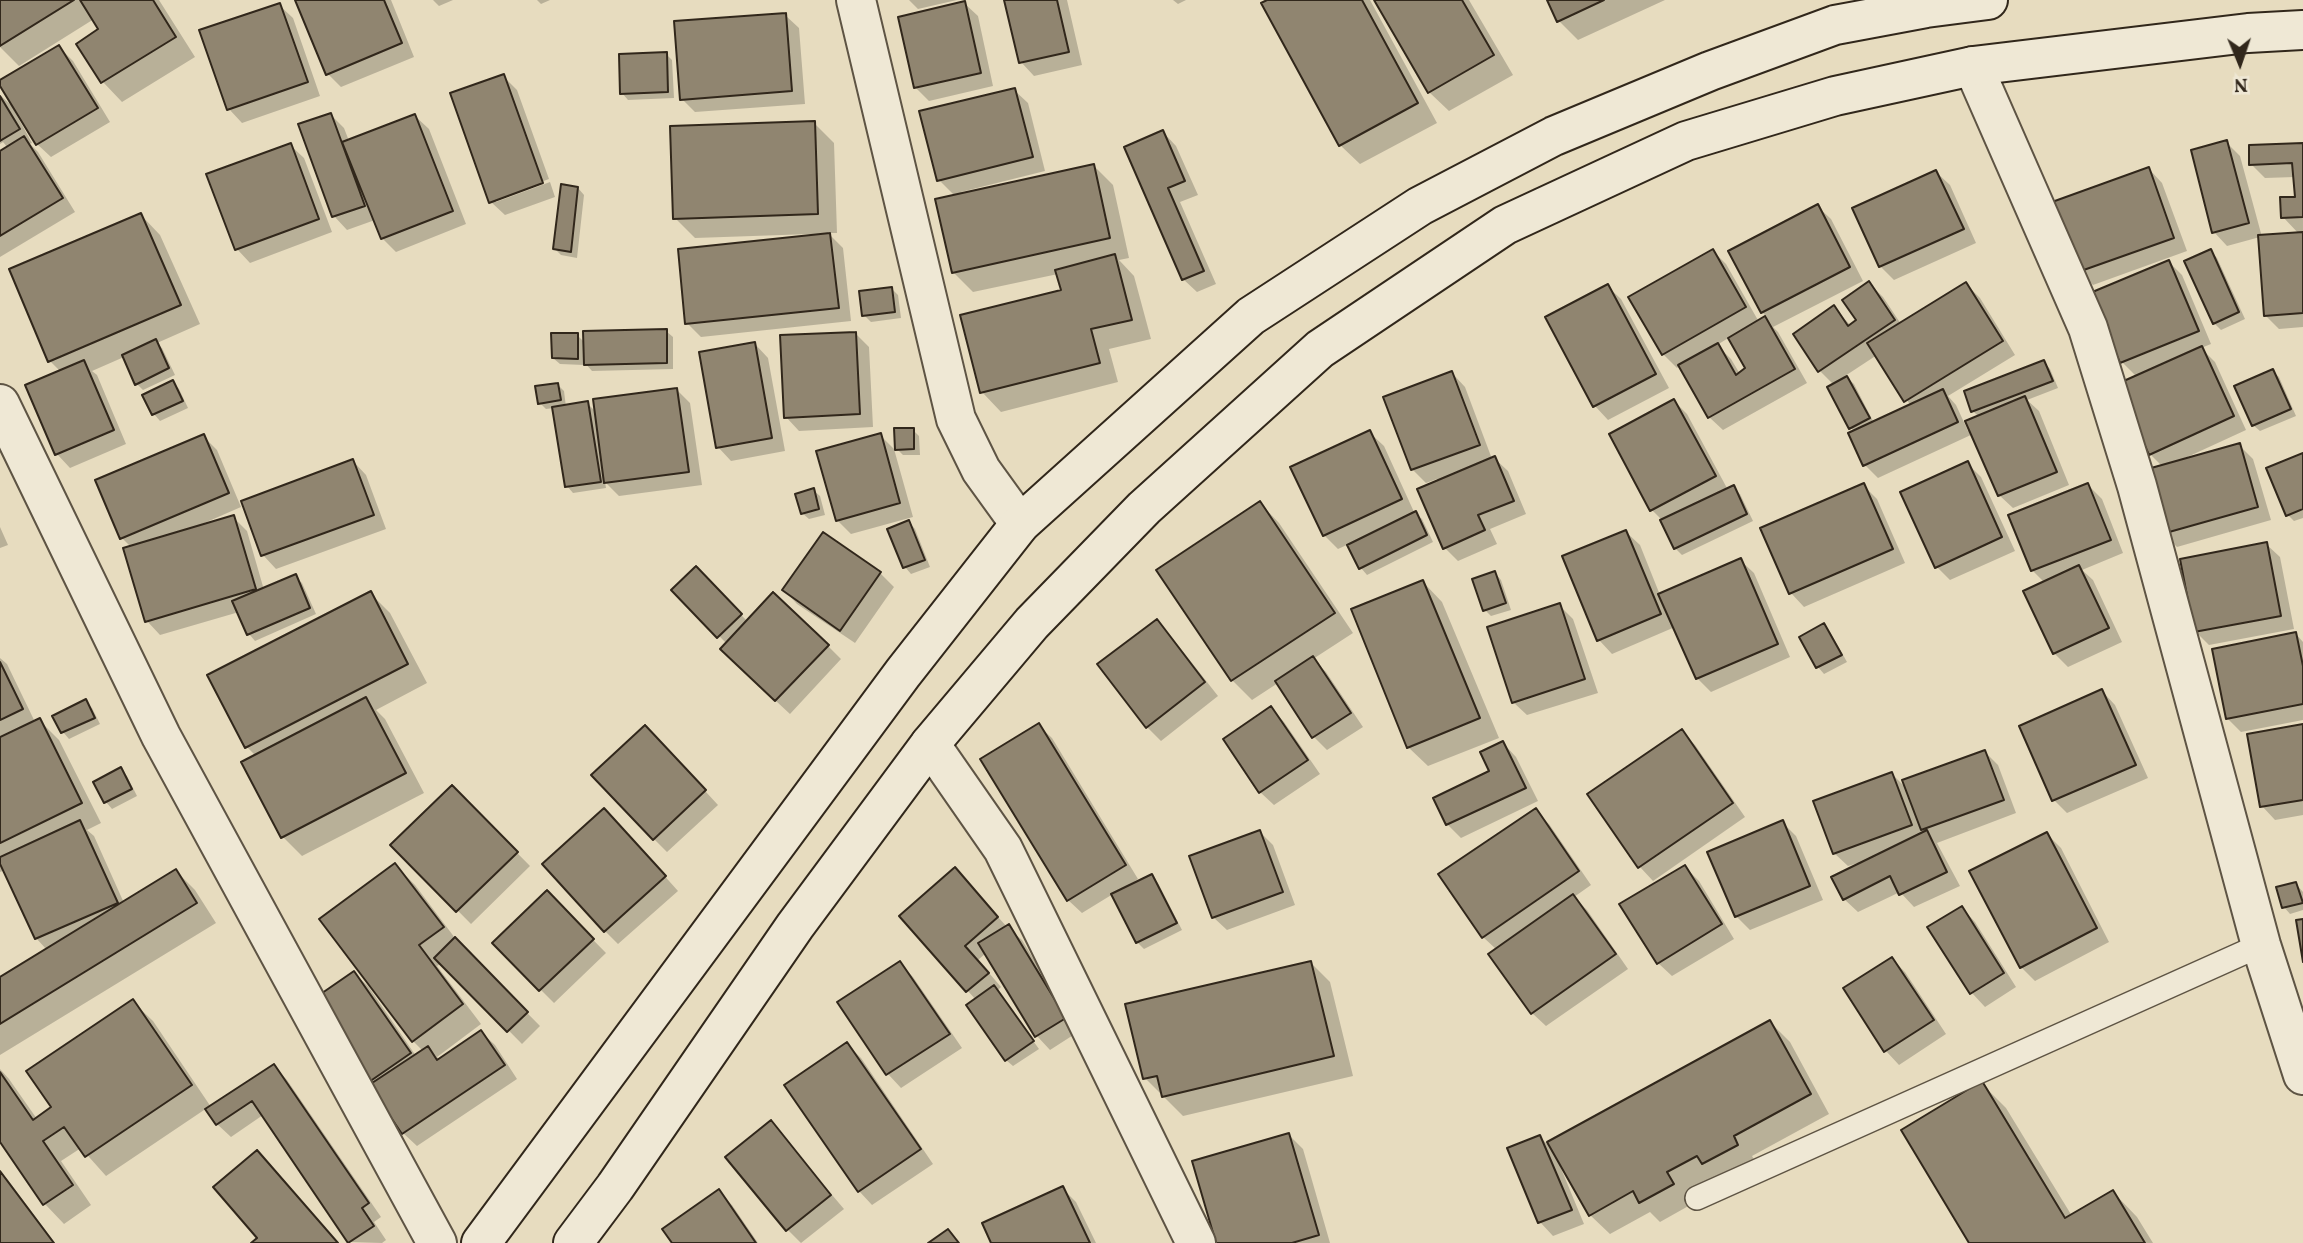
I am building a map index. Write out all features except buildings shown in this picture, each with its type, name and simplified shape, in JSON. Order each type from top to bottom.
[{"type":"main road","points":[[856,0],[956,419],[981,470],[1020,524]]},
{"type":"main road","points":[[481,1243],[903,673],[1020,524],[1251,316],[1420,206],[1554,136],[1710,71],[1835,25],[1924,4],[1988,0]]},
{"type":"main road","points":[[573,1243],[615,1187],[795,926],[930,744],[1032,623],[1144,508],[1331,341],[1505,225],[1686,141],[1835,96],[1973,66],[2248,33],[2303,30]]},
{"type":"main road","points":[[1973,66],[2088,328],[2137,486],[2261,945],[2303,1075]]},
{"type":"main road","points":[[0,404],[161,736],[437,1243]]},
{"type":"main road","points":[[930,744],[1003,849],[1196,1243]]},
{"type":"lane","points":[[1697,1198],[2261,945]]}]
